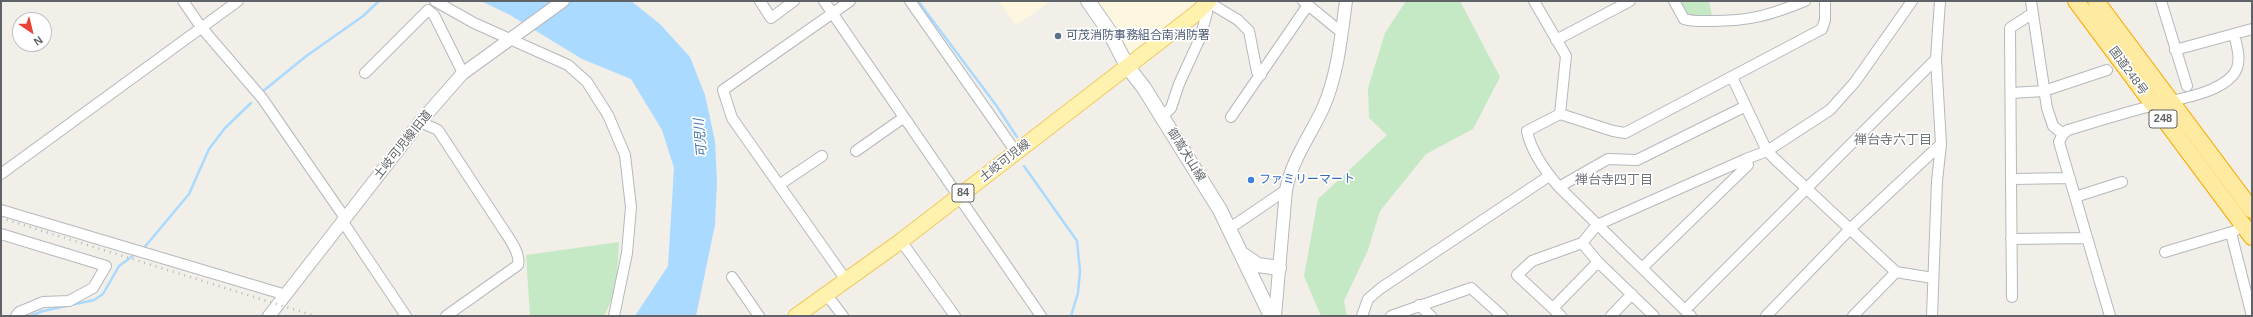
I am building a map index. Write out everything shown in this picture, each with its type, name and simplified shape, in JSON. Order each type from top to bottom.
[{"type":"highway","name":"国道248号","points":[[2076,1],[2242,232]]},
{"type":"highway","name":"国道248号","points":[[2096,1],[2252,210]]},
{"type":"main road","name":"御嵩犬山線","points":[[1088,1],[1109,31],[1127,66],[1144,88],[1230,228],[1271,316]]},
{"type":"main road","name":"土岐可児線","points":[[796,316],[901,241],[1198,12],[1208,2]]},
{"type":"main road","points":[[1242,254],[1258,265],[1279,268]]},
{"type":"street","points":[[183,1],[201,27],[262,98],[406,316]]},
{"type":"street","points":[[1,174],[238,1]]},
{"type":"street","points":[[435,1],[509,39],[568,65],[587,82],[608,115],[625,155],[631,207],[628,253],[614,316]]},
{"type":"street","name":"土岐可児線旧道","points":[[269,316],[420,122],[463,73],[563,1]]},
{"type":"street","points":[[760,1],[771,18],[794,1]]},
{"type":"street","points":[[824,1],[903,118],[959,196],[1041,316]]},
{"type":"street","points":[[846,280],[732,118],[723,90],[850,1]]},
{"type":"street","points":[[910,1],[1016,152]]},
{"type":"street","points":[[1275,316],[1286,190],[1292,165],[1324,107],[1335,77],[1346,1]]},
{"type":"street","points":[[1534,1],[1566,56],[1560,114]]},
{"type":"street","points":[[1556,40],[1630,1]]},
{"type":"street","points":[[1674,1],[1684,19],[1731,21],[1748,20],[1773,14],[1806,1]]},
{"type":"street","points":[[1825,1],[1826,20],[1822,29],[1625,133],[1613,131],[1560,114],[1527,131],[1529,140],[1549,176],[1597,225],[1688,313],[1806,190],[1936,59]]},
{"type":"street","points":[[1561,316],[1517,275],[1532,261],[1582,243],[1597,225],[1767,151],[1830,110],[1855,82],[1912,1]]},
{"type":"street","points":[[1932,316],[1937,181],[1941,144],[1936,59],[1940,1]]},
{"type":"street","points":[[2031,1],[2044,91],[2053,126],[2063,134]]},
{"type":"street","points":[[2161,1],[2187,86]]},
{"type":"street","points":[[1162,117],[1171,108],[1179,84],[1200,38],[1207,13],[1208,2],[1238,20],[1249,31],[1257,72],[1261,75]]},
{"type":"street","points":[[1231,117],[1261,75],[1306,3],[1341,32]]},
{"type":"street","points":[[364,73],[428,10],[434,15],[463,73]]},
{"type":"street","points":[[2012,297],[2010,28],[2033,13]]},
{"type":"street","points":[[2175,50],[2252,29]]},
{"type":"street","points":[[2110,316],[2059,142],[2063,134],[2068,130],[2152,105],[2171,102],[2219,86],[2233,74],[2238,66],[2239,56],[2234,34]]},
{"type":"street","points":[[2011,93],[2044,91],[2107,70]]},
{"type":"street","points":[[1732,77],[1767,151],[1806,190],[1896,272],[1933,278]]},
{"type":"street","points":[[1559,187],[1608,160],[1637,160],[1746,106]]},
{"type":"street","points":[[856,151],[903,118]]},
{"type":"street","points":[[420,122],[438,130],[503,228],[519,261],[518,266],[446,316]]},
{"type":"street","points":[[1766,316],[1850,229],[1941,144]]},
{"type":"street","points":[[779,185],[822,156]]},
{"type":"street","points":[[1642,268],[1748,165],[1746,159]]},
{"type":"street","points":[[1362,316],[1368,299],[1382,288],[1549,176]]},
{"type":"street","points":[[2011,177],[2013,179],[2070,178]]},
{"type":"street","points":[[2075,196],[2122,182]]},
{"type":"street","points":[[1230,228],[1286,190]]},
{"type":"street","points":[[1,210],[286,294]]},
{"type":"street","points":[[2165,252],[2242,232],[2252,316]]},
{"type":"street","points":[[1,234],[106,266],[92,288],[69,301],[43,302],[19,312],[16,316]]},
{"type":"street","points":[[2011,239],[2087,238]]},
{"type":"street","points":[[901,241],[956,316]]},
{"type":"street","points":[[1582,243],[1598,262],[1654,316]]},
{"type":"street","points":[[1553,308],[1598,262]]},
{"type":"street","points":[[1853,316],[1896,272]]},
{"type":"street","points":[[732,277],[759,316]]},
{"type":"street","points":[[1391,316],[1471,288],[1502,316]]},
{"type":"street","points":[[826,294],[843,316]]},
{"type":"street","points":[[1611,316],[1632,294]]},
{"type":"street","points":[[1419,305],[1431,316]]},
{"type":"shaded area","points":[[999,1],[1051,1],[1016,25]]},
{"type":"shaded area","points":[[1087,1],[1209,1],[1127,66]]},
{"type":"green space","points":[[1406,1],[1460,1],[1500,77],[1473,129],[1426,154],[1380,211],[1368,250],[1344,301],[1347,316],[1321,316],[1304,276],[1318,199],[1387,135],[1369,118],[1368,88],[1385,33]]},
{"type":"green space","points":[[1679,1],[1709,1],[1713,21],[1689,21]]},
{"type":"green space","points":[[619,242],[616,290],[604,316],[530,316],[526,255]]},
{"type":"water","name":"可児川","points":[[481,1],[631,1],[660,24],[690,57],[705,95],[715,141],[717,182],[715,225],[696,316],[635,316],[668,266],[674,168],[662,130],[631,79],[582,59],[510,15]]},
{"type":"waterway","points":[[262,92],[305,57],[363,16],[379,1]]},
{"type":"waterway","points":[[918,1],[996,105],[1017,137]]},
{"type":"waterway","points":[[143,249],[189,194],[209,149],[225,128],[251,103]]},
{"type":"waterway","points":[[1024,166],[1077,241],[1080,271],[1078,293],[1071,316]]},
{"type":"waterway","points":[[30,316],[43,311],[94,300],[103,294],[119,266],[137,253]]},
{"type":"railway","points":[[1,218],[315,316]]},
{"type":"place","name":"可茂消防事務組合南消防署","points":[[1058,36]]},
{"type":"place","name":"ファミリーマート","points":[[1251,180]]},
{"type":"district","name":"禅台寺六丁目","points":[[1893,140]]},
{"type":"district","name":"禅台寺四丁目","points":[[1614,180]]}]
